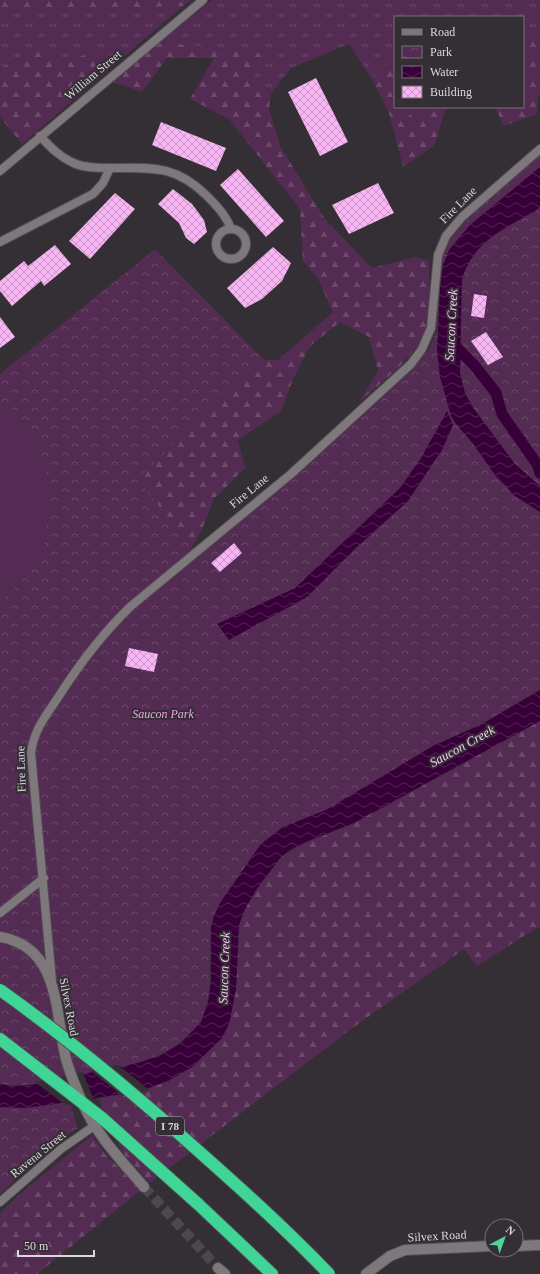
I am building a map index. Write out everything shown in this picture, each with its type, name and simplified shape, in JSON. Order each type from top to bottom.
[{"type":"highway","name":"I 78","points":[[0,990],[55,1030],[132,1093],[235,1183],[329,1274]]},
{"type":"highway","points":[[0,1040],[102,1118],[198,1204],[272,1274]]},
{"type":"street","name":"William Street","points":[[0,171],[203,0]]},
{"type":"street","points":[[40,136],[55,152],[69,161],[86,167],[161,169],[184,177],[199,188],[222,212],[231,229]]},
{"type":"street","name":"Fire Lane","points":[[53,985],[31,753],[37,730],[83,659],[114,622],[131,606],[291,474],[411,364],[422,349],[431,328],[438,255],[446,236],[462,217],[540,149]]},
{"type":"street","points":[[0,242],[93,194],[103,183],[110,168]]},
{"type":"street","points":[[0,913],[44,878]]},
{"type":"street","name":"Silvex Road","points":[[0,937],[15,941],[32,952],[48,971],[53,985],[69,1068],[83,1105],[94,1126]]},
{"type":"street","points":[[94,1126],[114,1154],[144,1186]]},
{"type":"street","name":"Ravena Street","points":[[0,1202],[61,1149],[94,1126]]},
{"type":"street","points":[[524,1246],[540,1245]]},
{"type":"street","name":"Silvex Road","points":[[366,1274],[390,1256],[405,1250],[484,1246]]},
{"type":"green space","points":[[0,0],[191,0],[183,6],[0,11]]},
{"type":"green space","points":[[212,0],[540,0],[540,27],[524,25],[524,16],[394,16],[394,58],[372,79],[349,44],[291,68],[271,94],[255,75],[270,54],[160,42]]},
{"type":"green space","points":[[183,6],[93,83],[97,49],[70,62],[33,50],[0,69],[0,11]]},
{"type":"green space","points":[[524,25],[540,27],[540,95],[538,96],[537,114],[504,126],[495,108],[524,108]]},
{"type":"green space","points":[[160,42],[271,54],[255,75],[271,94],[269,109],[280,146],[325,219],[372,268],[416,257],[429,261],[429,301],[427,325],[417,347],[399,367],[359,402],[378,371],[369,337],[340,322],[310,346],[293,379],[281,411],[238,440],[245,468],[214,499],[201,532],[191,547],[149,575],[137,479],[264,360],[278,360],[333,312],[318,279],[303,261],[300,209],[229,119],[190,99],[214,58],[167,58],[142,92],[113,82]]},
{"type":"green space","points":[[97,48],[93,83],[22,144],[0,117],[0,69],[33,50],[70,62]]},
{"type":"green space","points":[[394,58],[394,108],[405,108],[417,122],[425,108],[449,108],[445,111],[434,146],[403,167],[389,113],[372,79]]},
{"type":"green space","points":[[405,108],[425,108],[417,122]]},
{"type":"green space","name":"Saucon Park","points":[[540,155],[540,690],[482,724],[433,746],[326,810],[283,827],[261,844],[220,903],[214,916],[211,927],[210,993],[201,1022],[196,1029],[172,1049],[153,1058],[138,1063],[62,1079],[78,1128],[55,1142],[0,1194],[0,1107],[26,1108],[47,1104],[19,1086],[0,1084],[0,374],[155,249],[264,360],[137,479],[199,555],[294,478],[389,391],[428,351],[437,330],[441,260],[450,239],[473,213]]},
{"type":"green space","points":[[10,407],[31,435],[38,448],[44,461],[49,489],[44,543],[41,554],[17,586],[0,602],[0,416]]},
{"type":"green space","points":[[540,721],[540,926],[477,966],[464,949],[351,1029],[150,1183],[126,1157],[108,1128],[99,1098],[110,1096],[192,1067],[222,1038],[236,990],[239,925],[245,909],[258,887],[281,857],[298,846],[354,823]]},
{"type":"green space","points":[[92,1135],[105,1154],[141,1190],[37,1274],[0,1274],[0,1213],[21,1193]]},
{"type":"water","name":"Saucon Creek","points":[[540,167],[540,207],[490,238],[474,255],[467,266],[462,279],[460,373],[465,393],[474,409],[515,464],[540,486],[540,512],[515,496],[495,475],[474,445],[456,424],[451,416],[440,377],[437,351],[440,287],[443,265],[449,250],[470,225]]},
{"type":"water","points":[[447,411],[453,425],[442,450],[408,501],[357,547],[307,597],[229,640],[217,624],[295,588],[400,488],[421,458]]},
{"type":"water","name":"Saucon Creek","points":[[540,690],[540,721],[354,823],[308,841],[290,850],[281,857],[258,887],[245,909],[239,925],[236,990],[229,1024],[222,1038],[192,1067],[168,1081],[138,1092],[26,1108],[0,1107],[0,1084],[13,1086],[29,1085],[138,1063],[163,1054],[181,1043],[201,1022],[208,1003],[211,980],[211,927],[214,916],[220,903],[261,844],[283,827],[326,810],[433,746],[482,724]]},
{"type":"pier","points":[[118,1065],[149,1090],[139,1094],[122,1096],[91,1071]]},
{"type":"pier","points":[[83,1072],[94,1101],[65,1105],[35,1082]]},
{"type":"building","points":[[316,78],[348,142],[320,156],[288,92]]},
{"type":"building","points":[[161,122],[226,148],[216,171],[152,145]]},
{"type":"building","points":[[238,169],[284,221],[266,237],[220,185]]},
{"type":"building","points":[[378,183],[394,213],[349,234],[332,205]]},
{"type":"building","points":[[173,189],[192,204],[204,220],[207,232],[194,244],[186,238],[179,223],[158,204]]},
{"type":"building","points":[[115,193],[135,209],[90,259],[69,241]]},
{"type":"building","points":[[55,245],[71,264],[44,286],[41,281],[12,306],[0,291],[0,281],[24,261],[28,266]]},
{"type":"building","points":[[273,247],[291,263],[282,281],[262,299],[245,308],[227,288]]},
{"type":"building","points":[[474,294],[487,296],[484,318],[471,316]]},
{"type":"building","points":[[0,317],[15,337],[0,348]]},
{"type":"building","points":[[486,332],[503,357],[488,365],[471,341]]},
{"type":"building","points":[[234,543],[242,553],[220,572],[211,563]]},
{"type":"building","points":[[129,648],[158,654],[154,672],[125,666]]},
{"type":"waterway","name":"Saucon Creek","points":[[450,341],[475,366],[496,393],[502,414],[537,464],[540,473]]},
{"type":"tunnel","points":[[144,1187],[218,1268]]}]
